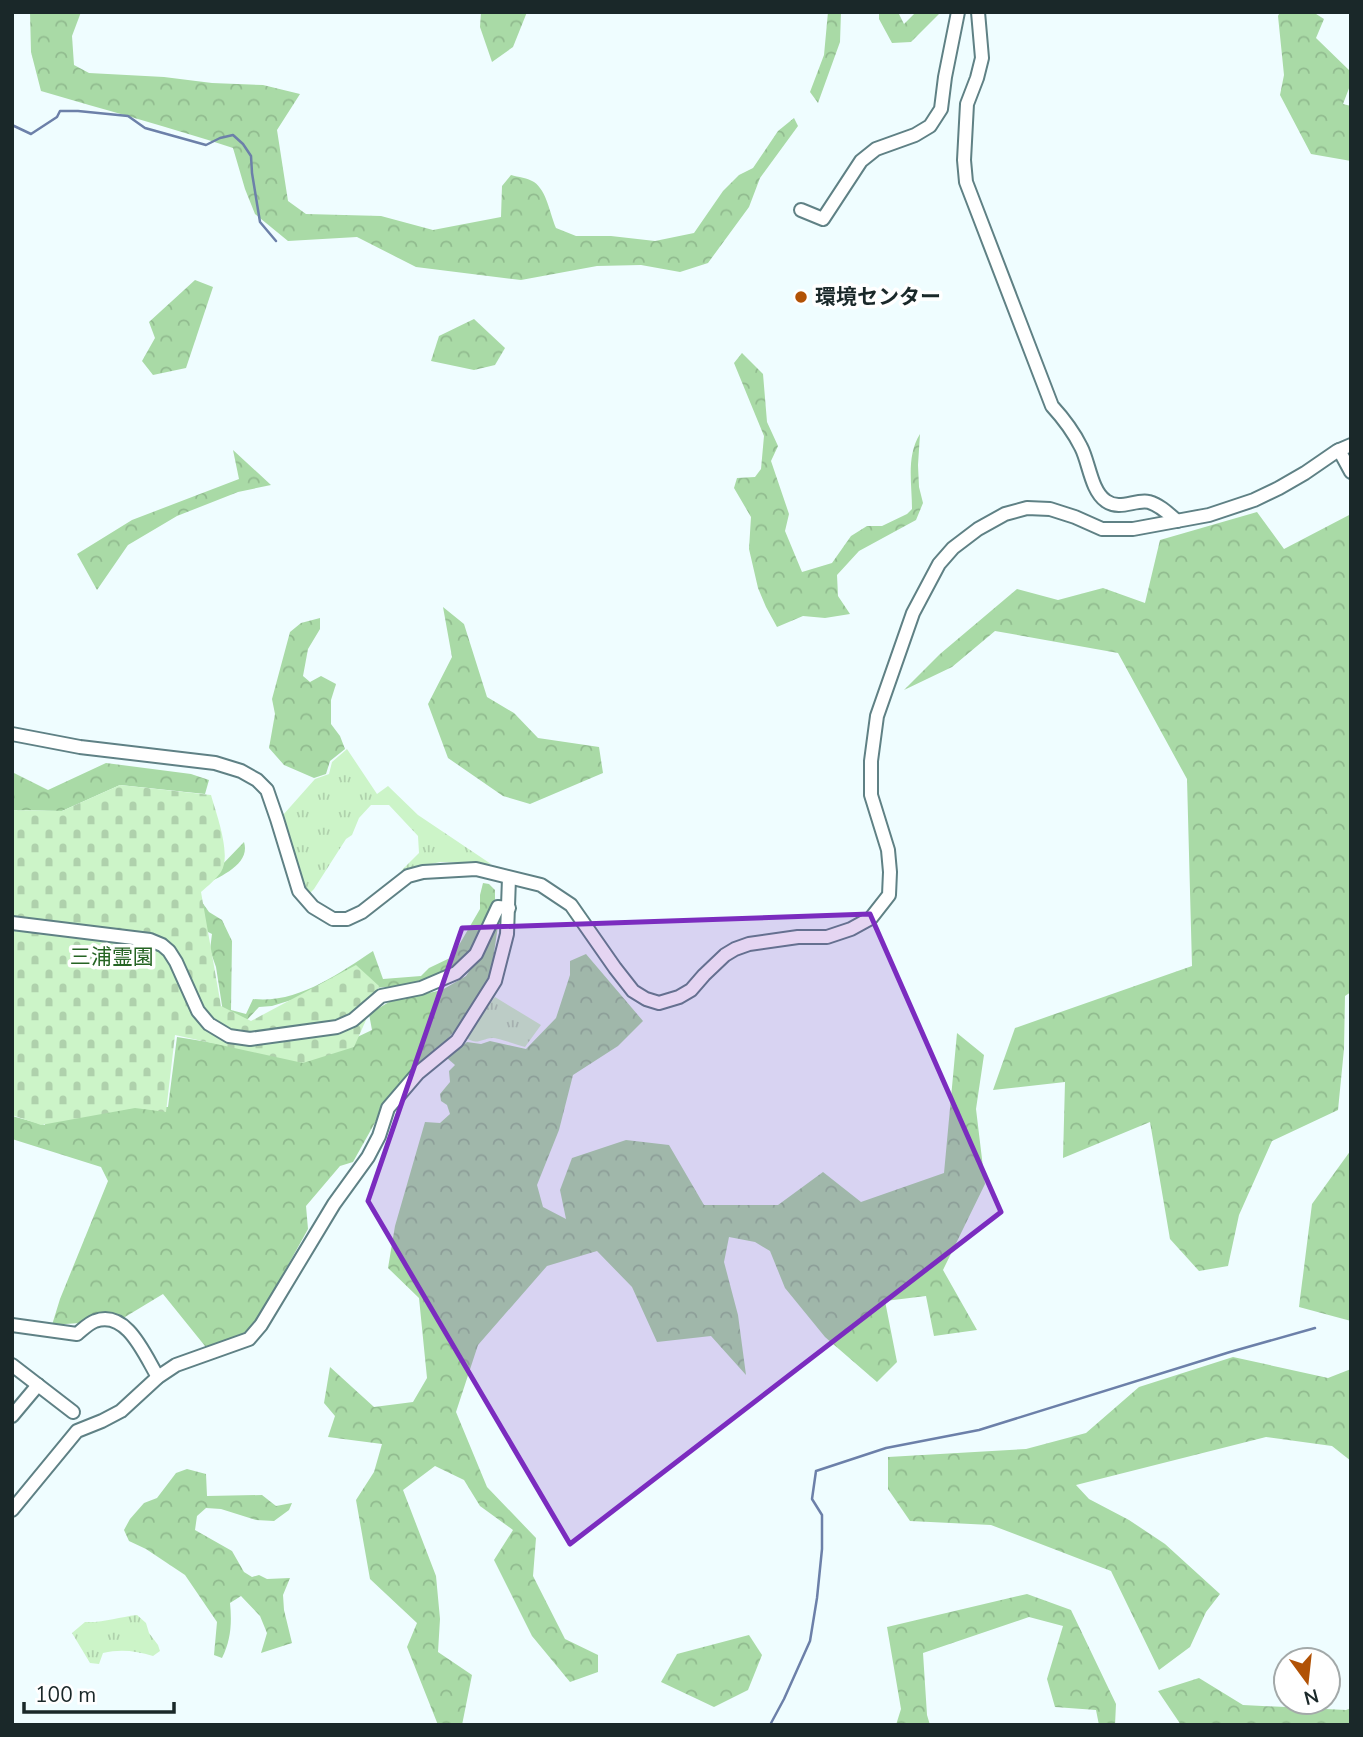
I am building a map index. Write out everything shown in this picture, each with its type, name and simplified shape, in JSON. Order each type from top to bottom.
[{"type":"street","points":[[801,210],[823,219],[861,160],[877,149],[915,135],[930,126],[941,109],[958,12]]},
{"type":"street","points":[[978,12],[982,58],[967,104],[964,160],[966,182],[978,217],[1052,406],[1067,423],[1082,448],[1102,498],[1116,505],[1149,502],[1177,521]]},
{"type":"street","points":[[12,734],[80,747],[215,763],[249,775],[267,790],[299,891],[313,907],[333,919],[346,919],[362,912],[408,876],[423,872],[476,869],[541,885],[571,905],[633,991],[659,1003],[679,998],[691,990],[725,955],[735,949],[749,944],[798,937],[827,937],[852,929],[871,918],[889,895],[888,850],[871,795],[871,761],[877,716],[913,613],[939,564],[953,548],[978,529],[1005,514],[1027,508],[1050,509],[1102,529],[1133,529],[1209,515],[1254,500],[1305,473],[1345,447],[1351,472]]},
{"type":"street","points":[[12,1510],[18,1495],[77,1431],[121,1410],[158,1377],[176,1365],[249,1339],[261,1325],[334,1204],[368,1157],[379,1136],[388,1108],[418,1073],[457,1041],[495,981],[507,934],[509,878]]},
{"type":"street","points":[[12,923],[150,940],[162,945],[176,962],[198,1011],[209,1024],[229,1036],[250,1039],[337,1027],[353,1020],[380,996],[421,988],[456,973],[476,954],[498,907],[509,908]]},
{"type":"street","points":[[12,1325],[77,1334],[94,1321],[118,1321],[136,1339],[158,1377]]},
{"type":"street","points":[[12,1365],[72,1412]]},
{"type":"street","points":[[12,1416],[38,1385]]},
{"type":"highlighted area","points":[[870,914],[1001,1212],[570,1544],[368,1201],[462,928]]},
{"type":"green space","points":[[30,12],[81,12],[72,36],[74,65],[89,73],[263,85],[300,94],[277,130],[288,201],[306,214],[381,216],[433,230],[501,217],[502,186],[511,175],[534,182],[538,186],[545,197],[556,228],[576,236],[611,236],[655,241],[694,233],[723,191],[739,175],[753,168],[778,131],[794,118],[798,126],[760,178],[749,207],[708,263],[680,272],[641,265],[597,266],[521,280],[416,267],[357,237],[288,241],[255,214],[233,148],[41,91],[31,52]]},
{"type":"green space","points":[[481,12],[527,12],[513,47],[492,62],[480,27]]},
{"type":"green space","points":[[828,12],[841,12],[840,42],[818,103],[810,92],[824,55]]},
{"type":"green space","points":[[879,12],[898,12],[904,24],[916,12],[941,12],[911,42],[892,43],[879,19]]},
{"type":"green space","points":[[1280,12],[1313,12],[1324,19],[1316,38],[1351,72],[1351,83],[1343,104],[1351,106],[1351,161],[1311,154],[1280,95],[1284,75],[1278,16]]},
{"type":"green space","points":[[195,280],[213,287],[186,368],[153,375],[142,361],[155,338],[149,322]]},
{"type":"green space","points":[[474,319],[505,348],[495,365],[474,370],[431,361],[439,336]]},
{"type":"green space","points":[[742,353],[763,374],[767,422],[778,446],[771,461],[789,514],[785,531],[802,572],[832,563],[851,536],[867,526],[882,526],[912,509],[911,461],[920,434],[918,465],[923,503],[916,520],[859,551],[837,575],[838,596],[850,614],[825,618],[803,616],[777,627],[758,588],[749,549],[751,517],[734,488],[737,478],[755,477],[761,469],[764,436],[734,363]]},
{"type":"green space","points":[[233,450],[271,485],[238,492],[177,516],[128,545],[97,590],[77,554],[132,520],[239,479]]},
{"type":"green space","points":[[1257,512],[1284,549],[1351,514],[1351,992],[1345,996],[1344,1049],[1338,1110],[1272,1141],[1239,1215],[1228,1266],[1199,1271],[1170,1239],[1150,1122],[1063,1158],[1065,1082],[993,1090],[1015,1028],[1192,966],[1187,779],[1118,653],[995,631],[952,667],[904,690],[940,654],[1017,589],[1058,600],[1103,588],[1145,603],[1160,540]]},
{"type":"green space","points":[[443,607],[464,624],[487,697],[514,713],[538,738],[599,747],[603,773],[530,804],[503,796],[448,758],[428,704],[452,657]]},
{"type":"green space","points":[[320,618],[320,629],[308,649],[303,676],[310,682],[321,676],[336,684],[331,700],[331,724],[345,749],[330,761],[326,774],[314,778],[284,765],[269,748],[275,714],[272,699],[290,632],[301,623]]},
{"type":"green space","points":[[347,749],[377,794],[388,786],[418,815],[491,864],[440,862],[401,871],[419,853],[418,836],[389,805],[371,805],[359,818],[352,835],[346,839],[308,895],[283,815],[315,779],[329,774],[332,762]]},
{"type":"green space","points":[[106,763],[191,774],[209,780],[205,794],[120,785],[62,811],[12,810],[12,772],[48,790]]},
{"type":"green space","name":"三浦霊園","points":[[120,785],[211,795],[222,834],[224,865],[219,875],[201,892],[221,1006],[251,1021],[356,965],[379,986],[354,1047],[303,1063],[175,1035],[166,1112],[135,1108],[41,1125],[12,1115],[12,810],[62,811]]},
{"type":"green space","points":[[244,842],[245,850],[238,864],[202,886],[199,898],[209,912],[222,920],[232,941],[231,1010],[246,1014],[253,999],[285,997],[316,986],[373,951],[383,979],[421,976],[429,968],[452,957],[480,909],[483,883],[489,884],[495,890],[495,902],[472,951],[463,962],[439,978],[399,986],[314,993],[272,1006],[259,1007],[245,1022],[223,1012],[216,967],[210,950],[212,934],[202,929],[181,894],[218,869]]},
{"type":"green space","points":[[499,919],[491,973],[474,1009],[377,1119],[353,1162],[340,1166],[306,1206],[308,1229],[250,1334],[209,1351],[163,1294],[120,1320],[52,1325],[108,1181],[101,1167],[12,1139],[12,1116],[45,1125],[45,1105],[168,1107],[177,1037],[257,1050],[332,1049],[372,1030],[369,1014],[389,1002],[442,990],[466,976],[481,953],[493,921]]},
{"type":"green space","points":[[586,954],[643,1021],[618,1046],[573,1075],[559,1130],[537,1185],[543,1207],[566,1219],[560,1190],[572,1158],[626,1140],[669,1145],[704,1205],[778,1205],[823,1172],[861,1202],[944,1173],[957,1033],[984,1055],[976,1109],[985,1184],[943,1270],[977,1330],[934,1336],[926,1296],[885,1301],[897,1362],[877,1382],[825,1337],[785,1288],[770,1251],[755,1242],[729,1237],[724,1262],[738,1315],[746,1375],[711,1336],[657,1342],[632,1287],[597,1251],[547,1266],[478,1345],[456,1412],[487,1487],[536,1538],[533,1576],[565,1639],[598,1655],[598,1672],[570,1682],[532,1636],[494,1560],[513,1530],[480,1506],[464,1480],[435,1466],[403,1490],[436,1576],[440,1619],[438,1652],[472,1675],[462,1725],[438,1725],[407,1647],[417,1623],[370,1579],[356,1500],[374,1472],[382,1444],[328,1437],[335,1416],[324,1403],[330,1367],[374,1407],[413,1402],[427,1378],[419,1298],[388,1268],[395,1226],[425,1122],[440,1123],[450,1114],[447,1105],[441,1101],[440,1094],[450,1082],[449,1071],[455,1065],[447,1058],[467,1042],[481,1044],[490,1041],[526,1049],[556,1018],[570,975],[570,961]]},
{"type":"green space","points":[[495,997],[541,1025],[525,1047],[495,1038],[476,1042],[465,1037]]},
{"type":"green space","points":[[1351,1150],[1351,1321],[1299,1307],[1312,1204]]},
{"type":"green space","points":[[1233,1357],[1328,1378],[1351,1369],[1351,1461],[1332,1446],[1266,1437],[1076,1485],[1089,1499],[1129,1520],[1165,1544],[1220,1594],[1206,1612],[1190,1647],[1159,1670],[1111,1571],[991,1525],[910,1521],[888,1489],[888,1457],[1026,1449],[1086,1433],[1139,1387]]},
{"type":"green space","points":[[187,1469],[206,1474],[207,1496],[262,1495],[276,1506],[292,1503],[289,1510],[274,1521],[256,1520],[221,1509],[206,1508],[197,1516],[195,1530],[232,1551],[244,1572],[252,1577],[259,1575],[267,1579],[290,1578],[283,1595],[292,1643],[261,1653],[267,1633],[260,1616],[241,1596],[230,1603],[230,1631],[222,1658],[214,1655],[217,1622],[185,1575],[129,1541],[124,1530],[130,1519],[144,1503],[157,1498],[176,1473]]},
{"type":"green space","points":[[1027,1594],[1071,1610],[1116,1704],[1115,1725],[1099,1725],[1096,1710],[1055,1707],[1047,1679],[1063,1626],[1029,1617],[923,1653],[930,1725],[896,1725],[901,1709],[887,1627]]},
{"type":"green space","points":[[137,1615],[146,1623],[149,1633],[158,1645],[160,1651],[153,1656],[128,1651],[110,1652],[103,1653],[99,1664],[90,1663],[72,1633],[85,1622]]},
{"type":"green space","points":[[749,1635],[762,1655],[748,1690],[714,1707],[661,1682],[677,1654]]},
{"type":"green space","points":[[1199,1678],[1243,1705],[1272,1706],[1272,1716],[1342,1716],[1342,1710],[1351,1708],[1351,1725],[1181,1725],[1158,1691]]},
{"type":"waterway","points":[[12,125],[31,134],[57,117],[60,111],[78,111],[128,116],[145,128],[206,145],[233,135],[251,156],[260,222],[276,241]]},
{"type":"waterway","points":[[770,1725],[810,1641],[822,1549],[822,1515],[812,1499],[816,1471],[886,1448],[979,1430],[1315,1328]]},
{"type":"place","name":"環境センター","points":[[801,297]]}]
